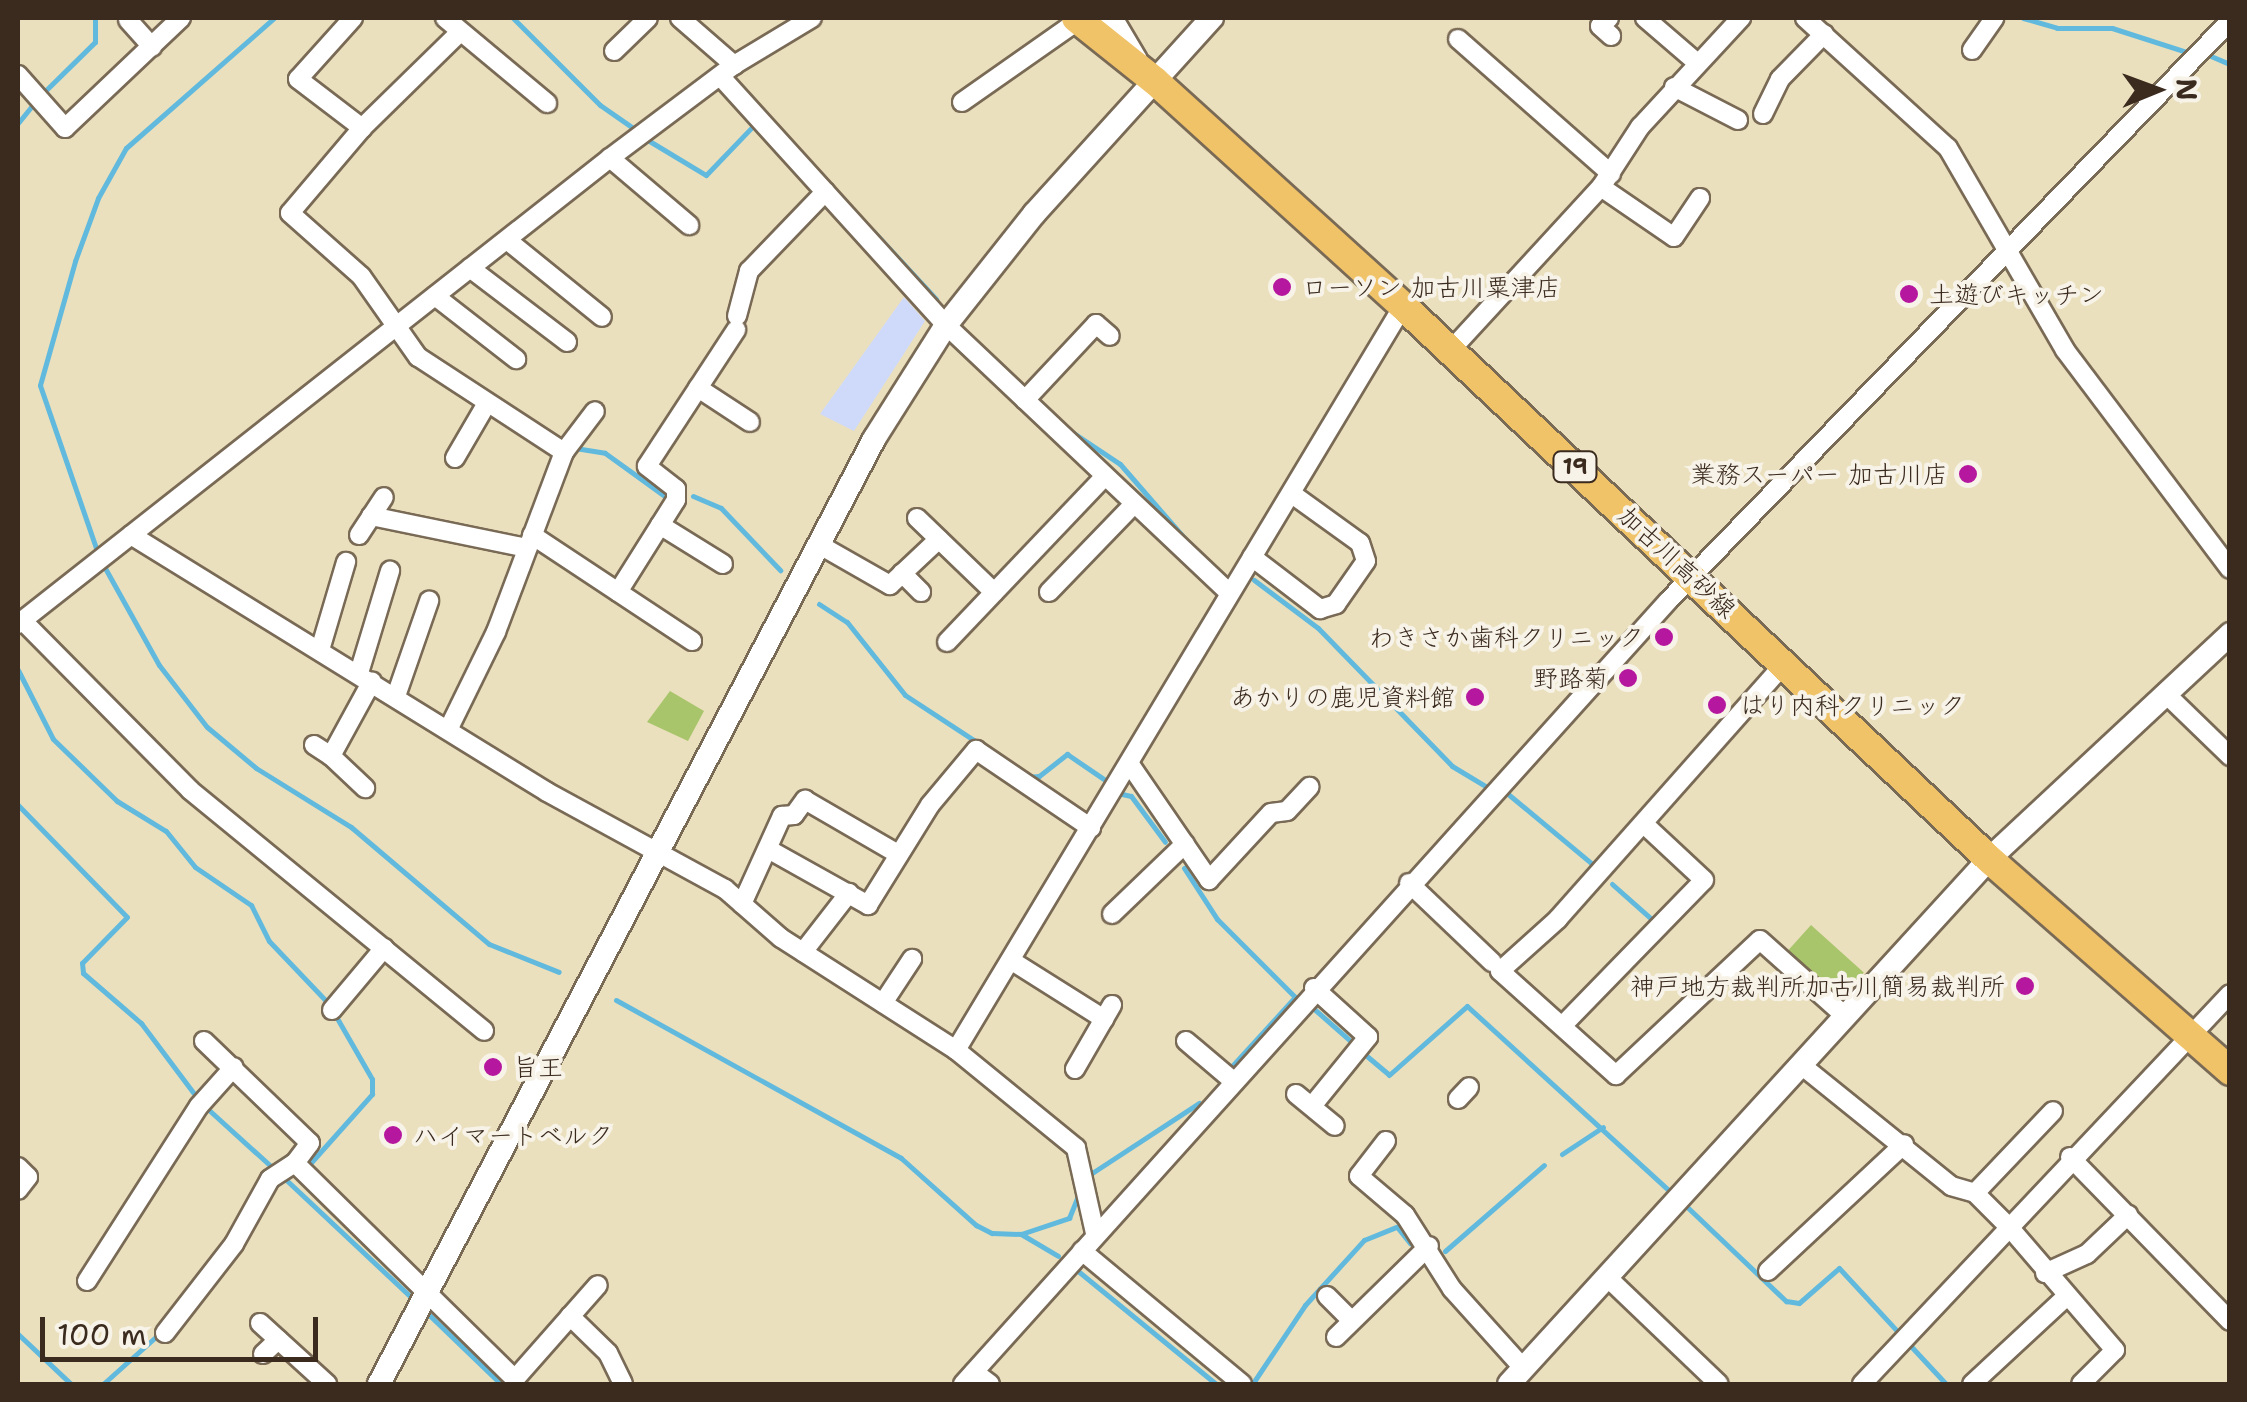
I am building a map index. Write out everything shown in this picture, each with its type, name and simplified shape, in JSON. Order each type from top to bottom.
[{"type":"main road","name":"加古川高砂線","points":[[1078,19],[1155,80],[1403,306],[1989,859],[2230,1071]]},
{"type":"street","points":[[18,74],[66,128],[180,18]]},
{"type":"street","points":[[353,18],[298,79],[362,128]]},
{"type":"street","points":[[445,18],[547,103]]},
{"type":"street","points":[[614,51],[648,18]]},
{"type":"street","points":[[680,18],[825,192],[946,325],[1029,396],[1105,476],[1230,594]]},
{"type":"street","points":[[484,1030],[190,790],[20,622],[610,158],[728,71],[812,18]]},
{"type":"street","points":[[1112,18],[1130,54],[1155,80]]},
{"type":"street","points":[[379,1384],[818,544],[946,325],[1034,214],[1212,18]]},
{"type":"street","points":[[1645,18],[1695,62]]},
{"type":"street","points":[[1450,351],[1606,180],[1674,86],[1740,18]]},
{"type":"street","points":[[1806,18],[1948,148],[2005,252],[2099,399],[2169,481],[2230,569]]},
{"type":"street","points":[[962,102],[1078,19]]},
{"type":"street","points":[[128,20],[152,47]]},
{"type":"street","points":[[990,1384],[968,1378],[1409,883],[1692,576],[2230,20]]},
{"type":"street","points":[[1972,50],[1984,22]]},
{"type":"street","points":[[460,32],[362,128],[290,213],[361,276],[418,357],[564,452]]},
{"type":"street","points":[[1764,114],[1780,80],[1824,34]]},
{"type":"street","points":[[1458,39],[1606,180],[1674,237],[1700,198]]},
{"type":"street","points":[[1674,86],[1738,120]]},
{"type":"street","points":[[610,158],[689,225]]},
{"type":"street","points":[[618,592],[676,497],[648,466],[736,323],[749,271],[765,242],[825,192]]},
{"type":"street","points":[[508,240],[581,311],[602,317]]},
{"type":"street","points":[[470,268],[567,342]]},
{"type":"street","points":[[434,296],[516,358]]},
{"type":"street","points":[[956,1050],[1403,306]]},
{"type":"street","points":[[1029,396],[1096,324],[1110,336]]},
{"type":"street","points":[[698,388],[750,422]]},
{"type":"street","points":[[455,458],[487,404]]},
{"type":"street","points":[[449,728],[496,632],[564,452],[595,412]]},
{"type":"street","points":[[947,642],[1105,476]]},
{"type":"street","points":[[1252,557],[1320,609],[1336,604],[1366,562],[1360,543],[1292,494]]},
{"type":"street","points":[[359,536],[384,497]]},
{"type":"street","points":[[1049,592],[1134,504]]},
{"type":"street","points":[[371,516],[530,542],[618,592],[692,641]]},
{"type":"street","points":[[918,518],[994,592]]},
{"type":"street","points":[[660,525],[723,564]]},
{"type":"street","points":[[131,535],[548,792],[659,850],[742,904],[803,952],[956,1050],[1076,1148],[1095,1233]]},
{"type":"street","points":[[818,544],[890,585],[938,538]]},
{"type":"street","points":[[320,650],[346,562]]},
{"type":"street","points":[[331,756],[365,677],[390,571]]},
{"type":"street","points":[[902,574],[921,592]]},
{"type":"street","points":[[396,696],[432,612]]},
{"type":"street","points":[[1386,1141],[1358,1176],[1384,1194],[1429,1246],[1452,1289],[1516,1377],[1989,859],[2230,634]]},
{"type":"street","points":[[1785,663],[1645,825],[1500,971],[1616,1076],[1760,940],[1844,1015]]},
{"type":"street","points":[[2165,694],[2230,756]]},
{"type":"street","points":[[314,745],[365,788]]},
{"type":"street","points":[[768,849],[868,905],[898,854],[976,750],[1091,828]]},
{"type":"street","points":[[1129,763],[1209,880],[1266,806],[1287,810],[1310,787]]},
{"type":"street","points":[[742,904],[782,816],[794,815],[805,800],[898,854]]},
{"type":"street","points":[[1563,1025],[1704,880],[1645,825]]},
{"type":"street","points":[[1112,914],[1128,885],[1185,844]]},
{"type":"street","points":[[1409,883],[1492,962]]},
{"type":"street","points":[[803,952],[848,894]]},
{"type":"street","points":[[332,1010],[384,948]]},
{"type":"street","points":[[883,1003],[912,959]]},
{"type":"street","points":[[1012,961],[1108,1012],[1076,1069]]},
{"type":"street","points":[[1312,1106],[1368,1037],[1314,988]]},
{"type":"street","points":[[1862,1384],[2010,1228],[2070,1157],[2230,994]]},
{"type":"street","points":[[1186,1041],[1231,1079]]},
{"type":"street","points":[[165,1333],[234,1244],[270,1179],[294,1163],[310,1143],[204,1042]]},
{"type":"street","points":[[1800,1064],[1952,1186],[1975,1193],[2010,1228],[2065,1298],[2115,1350],[2080,1384]]},
{"type":"street","points":[[88,1281],[199,1106],[234,1068]]},
{"type":"street","points":[[1296,1094],[1335,1126]]},
{"type":"street","points":[[1975,1193],[2053,1111]]},
{"type":"street","points":[[1768,1271],[1904,1144]]},
{"type":"street","points":[[2070,1157],[2230,1320]]},
{"type":"street","points":[[294,1163],[515,1379],[598,1285]]},
{"type":"street","points":[[18,1168],[28,1177],[18,1190]]},
{"type":"street","points":[[2045,1273],[2087,1254],[2128,1216]]},
{"type":"street","points":[[1336,1337],[1429,1246]]},
{"type":"street","points":[[1082,1251],[1242,1384]]},
{"type":"street","points":[[1608,1278],[1720,1384]]},
{"type":"street","points":[[1327,1296],[1352,1321]]},
{"type":"street","points":[[1972,1384],[2065,1298]]},
{"type":"street","points":[[570,1316],[608,1354],[623,1384]]},
{"type":"street","points":[[260,1323],[326,1384]]},
{"type":"street","points":[[263,1354],[278,1340]]},
{"type":"shaded area","points":[[904,297],[925,321],[854,431],[820,414]]},
{"type":"green space","points":[[670,691],[704,711],[688,741],[647,722]]},
{"type":"green space","points":[[1811,925],[1864,973],[1840,999],[1787,952]]},
{"type":"waterway","points":[[42,94],[95,42],[95,18]]},
{"type":"waterway","points":[[96,548],[40,385],[75,261],[98,198],[126,148],[274,18]]},
{"type":"waterway","points":[[513,18],[600,105],[636,130]]},
{"type":"waterway","points":[[2023,18],[2057,28],[2112,28],[2190,53]]},
{"type":"waterway","points":[[2206,54],[2230,64]]},
{"type":"waterway","points":[[18,123],[35,102]]},
{"type":"waterway","points":[[646,139],[706,175],[752,127]]},
{"type":"waterway","points":[[873,231],[936,299]]},
{"type":"waterway","points":[[1069,430],[1120,464],[1187,541]]},
{"type":"waterway","points":[[575,448],[605,453],[666,497]]},
{"type":"waterway","points":[[693,496],[721,508],[780,570]]},
{"type":"waterway","points":[[105,568],[159,665],[207,727],[256,768],[351,827],[489,944],[559,972]]},
{"type":"waterway","points":[[1254,580],[1318,628],[1452,766],[1487,787]]},
{"type":"waterway","points":[[819,604],[847,622],[905,695],[981,745]]},
{"type":"waterway","points":[[18,670],[53,739],[117,801],[166,831],[195,867],[251,905],[269,941],[329,1004]]},
{"type":"waterway","points":[[1027,777],[1039,776],[1067,754],[1111,784]]},
{"type":"waterway","points":[[1122,794],[1131,796],[1165,842]]},
{"type":"waterway","points":[[1508,794],[1596,867]]},
{"type":"waterway","points":[[18,805],[127,917],[82,963],[83,973],[141,1023],[195,1095]]},
{"type":"waterway","points":[[1184,868],[1217,919],[1295,997],[1232,1066]]},
{"type":"waterway","points":[[1612,884],[1656,923]]},
{"type":"waterway","points":[[616,1000],[901,1158],[976,1225],[992,1233],[1021,1234],[1058,1256]]},
{"type":"waterway","points":[[1362,1052],[1389,1075],[1467,1006],[1672,1193]]},
{"type":"waterway","points":[[1313,1008],[1354,1044]]},
{"type":"waterway","points":[[307,1167],[372,1094],[372,1079],[334,1013]]},
{"type":"waterway","points":[[1092,1173],[1199,1103]]},
{"type":"waterway","points":[[210,1111],[274,1169]]},
{"type":"waterway","points":[[1562,1154],[1603,1127]]},
{"type":"waterway","points":[[1445,1251],[1544,1165]]},
{"type":"waterway","points":[[282,1176],[416,1302]]},
{"type":"waterway","points":[[1021,1234],[1069,1218],[1079,1193]]},
{"type":"waterway","points":[[1684,1204],[1786,1301],[1799,1303],[1839,1268],[1900,1334]]},
{"type":"waterway","points":[[1253,1383],[1305,1305],[1364,1240],[1397,1227],[1410,1243]]},
{"type":"waterway","points":[[1078,1271],[1216,1384]]},
{"type":"waterway","points":[[424,1310],[501,1384]]},
{"type":"waterway","points":[[18,1334],[71,1384]]},
{"type":"waterway","points":[[103,1384],[159,1334]]},
{"type":"waterway","points":[[1907,1342],[1946,1384]]},
{"type":"place","name":"ローソン 加古川粟津店","points":[[1282,287]]},
{"type":"place","name":"土遊びキッチン","points":[[1909,294]]},
{"type":"place","name":"業務スーパー 加古川店","points":[[1968,474]]},
{"type":"place","name":"わきさか歯科クリニック","points":[[1664,637]]},
{"type":"place","name":"野路菊","points":[[1628,678]]},
{"type":"place","name":"あかりの鹿児資料館","points":[[1475,697]]},
{"type":"place","name":"はり内科クリニック","points":[[1717,705]]},
{"type":"place","name":"神戸地方裁判所加古川簡易裁判所","points":[[2025,986]]},
{"type":"place","name":"旨王","points":[[493,1067]]},
{"type":"place","name":"ハイマートベルク","points":[[393,1135]]}]
